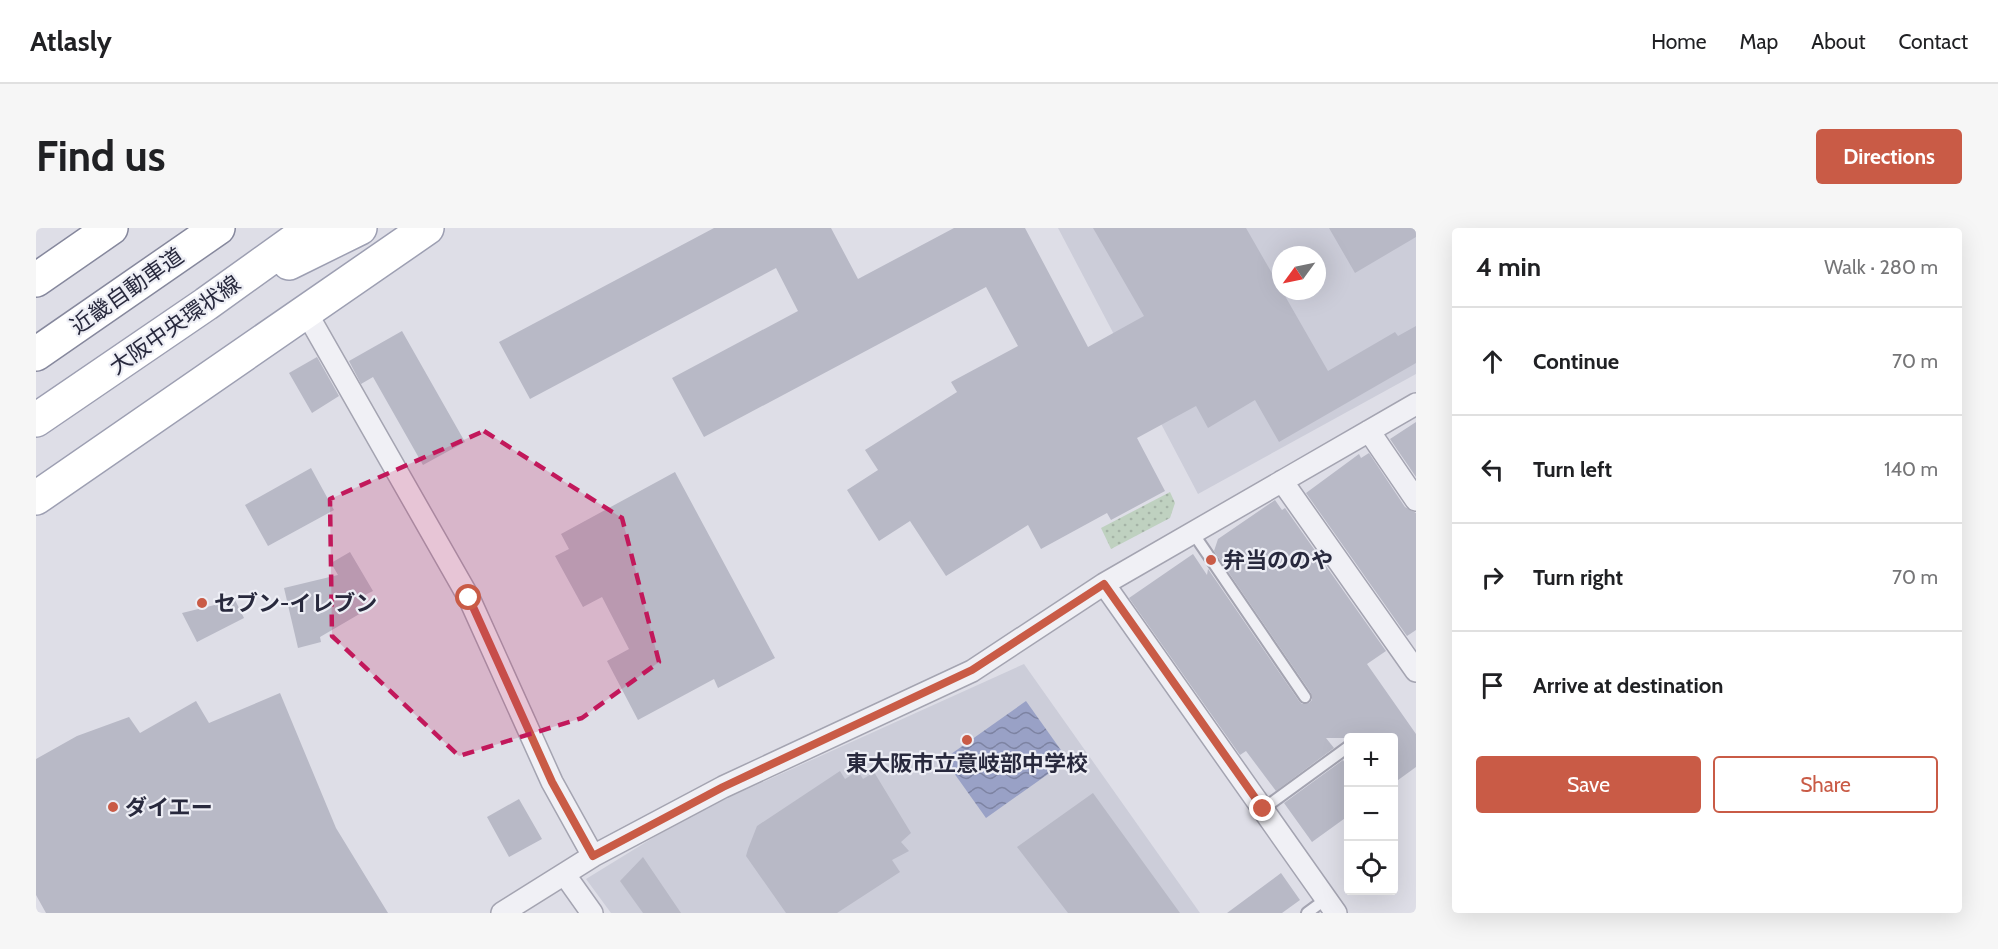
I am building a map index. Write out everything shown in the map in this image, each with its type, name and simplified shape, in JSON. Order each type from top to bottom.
[{"type":"main road","points":[[36,280],[111,228]]},
{"type":"main road","name":"近畿自動車道","points":[[36,354],[218,228]]},
{"type":"main road","name":"大阪中央環状線","points":[[36,420],[206,304],[312,228]]},
{"type":"main road","points":[[206,304],[360,228]]},
{"type":"main road","points":[[36,498],[427,228]]},
{"type":"street","points":[[306,312],[469,598],[552,782],[593,856]]},
{"type":"street","points":[[502,913],[593,856],[723,787],[972,670],[1104,584],[1416,404]]},
{"type":"street","points":[[1369,431],[1416,500]]},
{"type":"street","points":[[1282,481],[1416,671]]},
{"type":"street","points":[[1104,584],[1331,906]]},
{"type":"street","points":[[565,875],[592,913]]},
{"type":"lane","points":[[1193,533],[1305,697]]},
{"type":"lane","points":[[1263,809],[1344,750]]},
{"type":"lane","points":[[1306,913],[1331,906]]},
{"type":"highlighted area","points":[[484,431],[622,518],[659,662],[582,718],[459,756],[332,636],[330,499]]},
{"type":"shaded area","points":[[1058,228],[1416,228],[1416,374],[1198,494]]},
{"type":"shaded area","name":"東大阪市立意岐部中学校","points":[[1024,664],[1200,913],[611,913],[586,879],[690,815]]},
{"type":"green space","points":[[1170,492],[1175,503],[1170,518],[1111,549],[1101,528]]},
{"type":"water","points":[[1026,701],[1068,760],[986,818],[944,759]]},
{"type":"building","points":[[714,228],[831,228],[858,279],[954,228],[1025,228],[1088,347],[1144,316],[1093,228],[1246,228],[1272,273],[1272,300],[1287,300],[1328,371],[1395,332],[1398,336],[1416,326],[1416,363],[1279,442],[1255,400],[1208,428],[1196,406],[1137,438],[1165,491],[1111,520],[1107,513],[1041,549],[1028,525],[946,576],[910,521],[879,541],[847,490],[878,470],[865,450],[957,392],[951,382],[1018,346],[986,287],[704,437],[672,378],[798,311],[776,268],[530,399],[499,342]]},
{"type":"building","points":[[1329,228],[1416,228],[1416,237],[1355,273]]},
{"type":"building","points":[[402,331],[465,442],[423,465],[373,377],[361,384],[349,361]]},
{"type":"building","points":[[317,357],[339,396],[312,413],[289,373]]},
{"type":"building","points":[[1416,422],[1416,477],[1390,439]]},
{"type":"building","points":[[1369,453],[1405,507],[1416,513],[1416,630],[1407,636],[1306,493],[1359,454],[1361,458]]},
{"type":"building","points":[[311,468],[334,510],[268,546],[245,505]]},
{"type":"building","points":[[675,472],[775,658],[718,688],[714,679],[638,720],[607,661],[629,649],[602,597],[583,607],[555,556],[569,549],[561,534]]},
{"type":"building","points":[[1275,500],[1282,510],[1285,508],[1386,651],[1367,664],[1416,734],[1416,767],[1398,780],[1398,733],[1344,733],[1344,738],[1326,738],[1334,748],[1276,791],[1246,751],[1240,755],[1129,598],[1193,554],[1207,575],[1208,569],[1299,701],[1302,704],[1309,703],[1312,700],[1311,693],[1214,551],[1218,539]]},
{"type":"building","points":[[350,552],[373,591],[361,597],[368,609],[320,637],[321,642],[298,648],[284,588],[338,575],[331,563]]},
{"type":"building","points":[[235,600],[244,618],[197,642],[182,613]]},
{"type":"building","points":[[280,693],[336,828],[388,913],[46,913],[36,895],[36,759],[77,736],[129,717],[140,733],[196,701],[209,723]]},
{"type":"building","points":[[1343,760],[1344,819],[1312,842],[1284,803]]},
{"type":"building","points":[[840,771],[845,779],[858,771],[863,779],[874,772],[911,833],[901,842],[909,851],[892,860],[900,872],[837,913],[786,913],[746,856],[748,849],[757,826]]},
{"type":"building","points":[[1093,793],[1180,913],[1068,913],[1017,847]]},
{"type":"building","points":[[519,799],[542,839],[509,857],[487,817]]},
{"type":"building","points":[[643,857],[681,913],[643,913],[620,881]]},
{"type":"building","points":[[1281,873],[1300,900],[1282,913],[1227,913]]},
{"type":"place","name":"弁当ののや","points":[[1211,560]]},
{"type":"place","name":"セブン-イレブン","points":[[202,603]]},
{"type":"place","name":"東大阪市立意岐部中学校","points":[[967,740]]},
{"type":"place","name":"ダイエー","points":[[113,807]]},
{"type":"route","points":[[469,598],[552,782],[593,856],[723,787],[972,670],[1104,584],[1263,809]]}]
